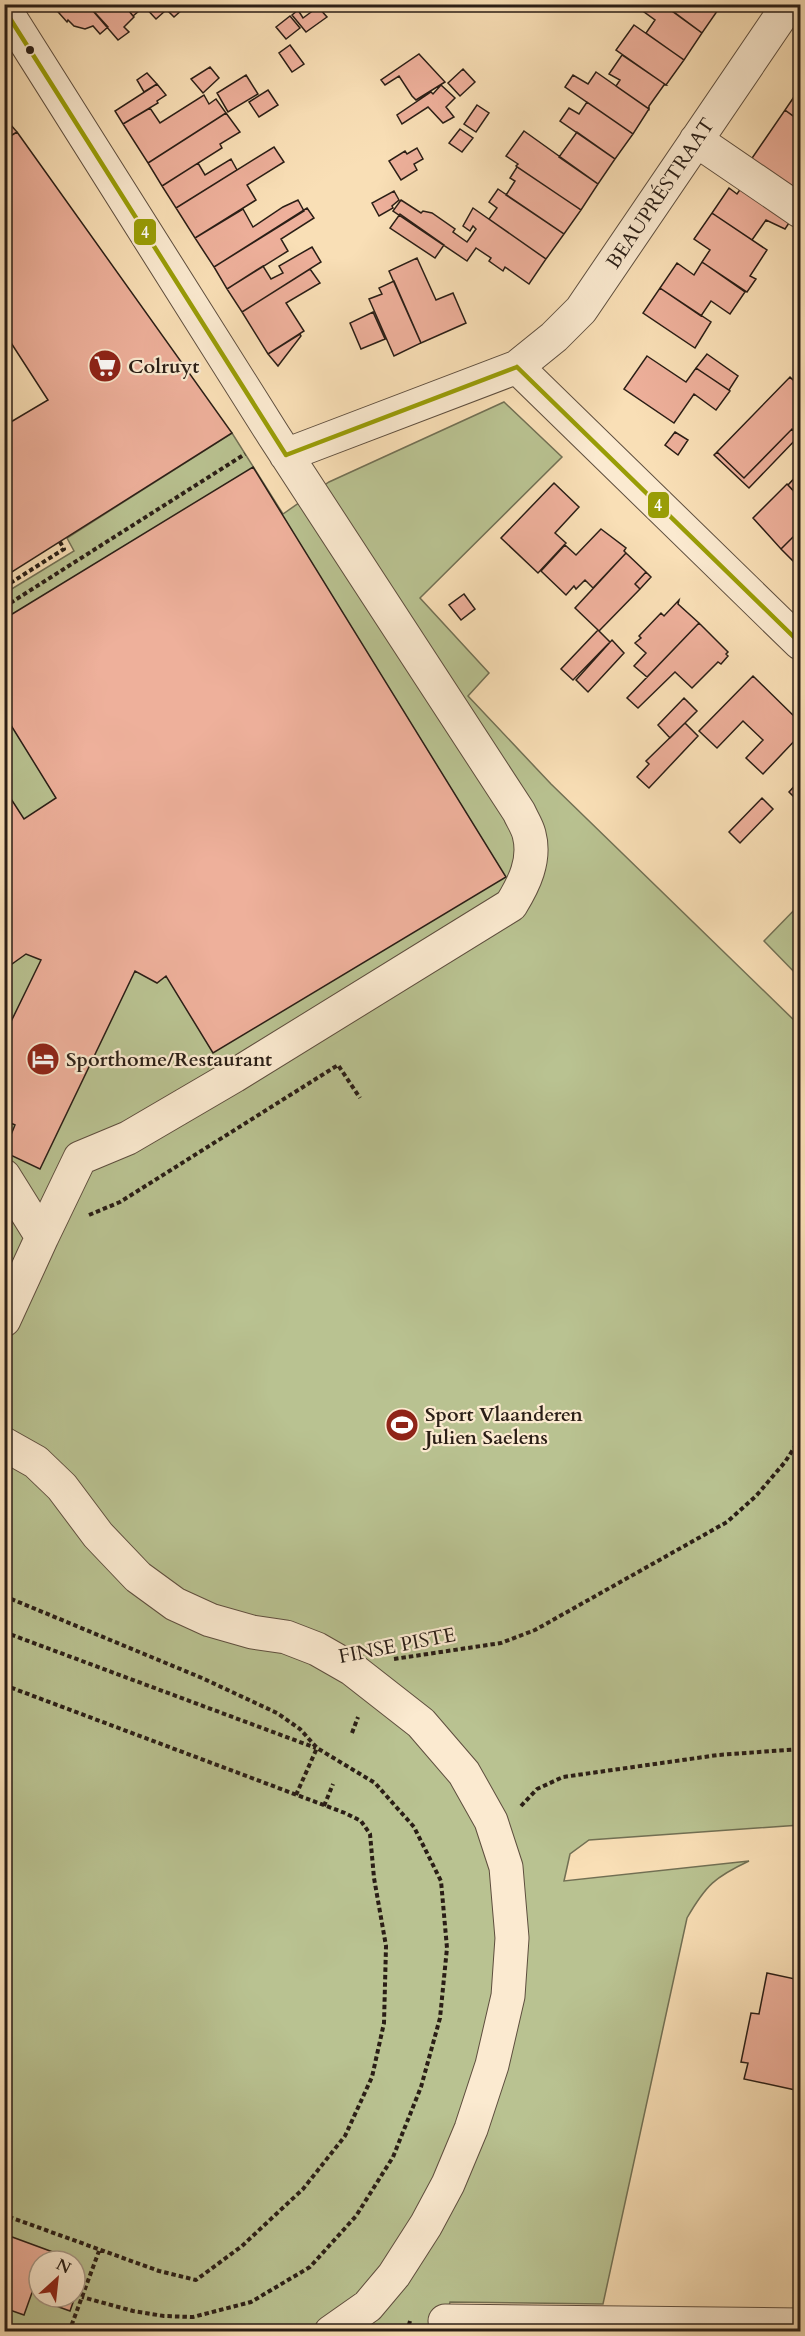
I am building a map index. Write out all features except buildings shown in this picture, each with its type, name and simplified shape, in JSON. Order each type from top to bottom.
[{"type":"street","name":"BEAUPRÉSTRAAT","points":[[286,455],[517,367],[554,337],[581,310],[789,4]]},
{"type":"street","points":[[4,8],[286,455],[519,812],[529,834],[530,860],[524,884],[511,905],[244,1070],[128,1138],[80,1158],[4,1320]]},
{"type":"street","points":[[696,140],[801,211]]},
{"type":"street","points":[[517,367],[801,643]]},
{"type":"street","points":[[4,1176],[42,1237]]},
{"type":"street","points":[[4,1444],[36,1462],[62,1487],[98,1535],[138,1577],[175,1604],[221,1623],[252,1632],[286,1637],[317,1649],[352,1669],[421,1723],[464,1773],[490,1821],[506,1867],[512,1938],[508,1996],[492,2065],[471,2129],[448,2184],[426,2225],[394,2275],[368,2306],[331,2331]]},
{"type":"street","points":[[445,2321],[589,2327],[801,2325]]},
{"type":"path","points":[[4,607],[219,471]]},
{"type":"path","points":[[4,587],[64,549],[60,542]]},
{"type":"path","points":[[42,1237],[120,1202],[338,1065],[360,1098]]},
{"type":"path","name":"FINSE PISTE","points":[[352,1669],[392,1659],[501,1643],[535,1630],[727,1522],[756,1496],[801,1440]]},
{"type":"path","points":[[4,1596],[202,1677],[277,1713],[300,1729],[317,1748]]},
{"type":"path","points":[[4,1632],[317,1748],[375,1783],[414,1827],[441,1881],[447,1948],[440,2018],[421,2087],[393,2157],[356,2216],[309,2267],[251,2302],[193,2317],[164,2316],[133,2311],[87,2298]]},
{"type":"path","points":[[4,1685],[361,1821],[370,1834],[374,1878],[386,1946],[384,2023],[372,2077],[345,2136],[303,2189],[242,2246],[196,2280],[159,2271],[99,2251],[4,2215]]},
{"type":"path","points":[[296,1795],[317,1748]]},
{"type":"path","points":[[718,1755],[801,1749]]},
{"type":"path","points":[[324,1806],[333,1784]]},
{"type":"path","points":[[87,2283],[99,2251]]},
{"type":"path","points":[[69,2331],[77,2309]]},
{"type":"green space","name":"Sport Vlaanderen Julien Saelens","points":[[504,402],[562,457],[420,598],[489,673],[468,696],[551,784],[800,1026],[800,1825],[589,1840],[570,1854],[564,1881],[749,1861],[712,1883],[687,1918],[603,2304],[450,2302],[443,2332],[5,2332],[5,593],[74,551],[67,538],[232,433],[283,514],[329,482]]},
{"type":"green space","points":[[800,904],[800,978],[764,941]]},
{"type":"transit line","name":"4","points":[[4,9],[286,455]]},
{"type":"transit line","name":"4","points":[[517,367],[800,643]]},
{"type":"transit line","name":"4","points":[[286,455],[517,367]]},
{"type":"place","name":"Colruyt","points":[[105,366]]},
{"type":"place","name":"Sporthome/Restaurant","points":[[43,1059]]},
{"type":"place","name":"Sport Vlaanderen Julien Saelens","points":[[402,1425]]}]
